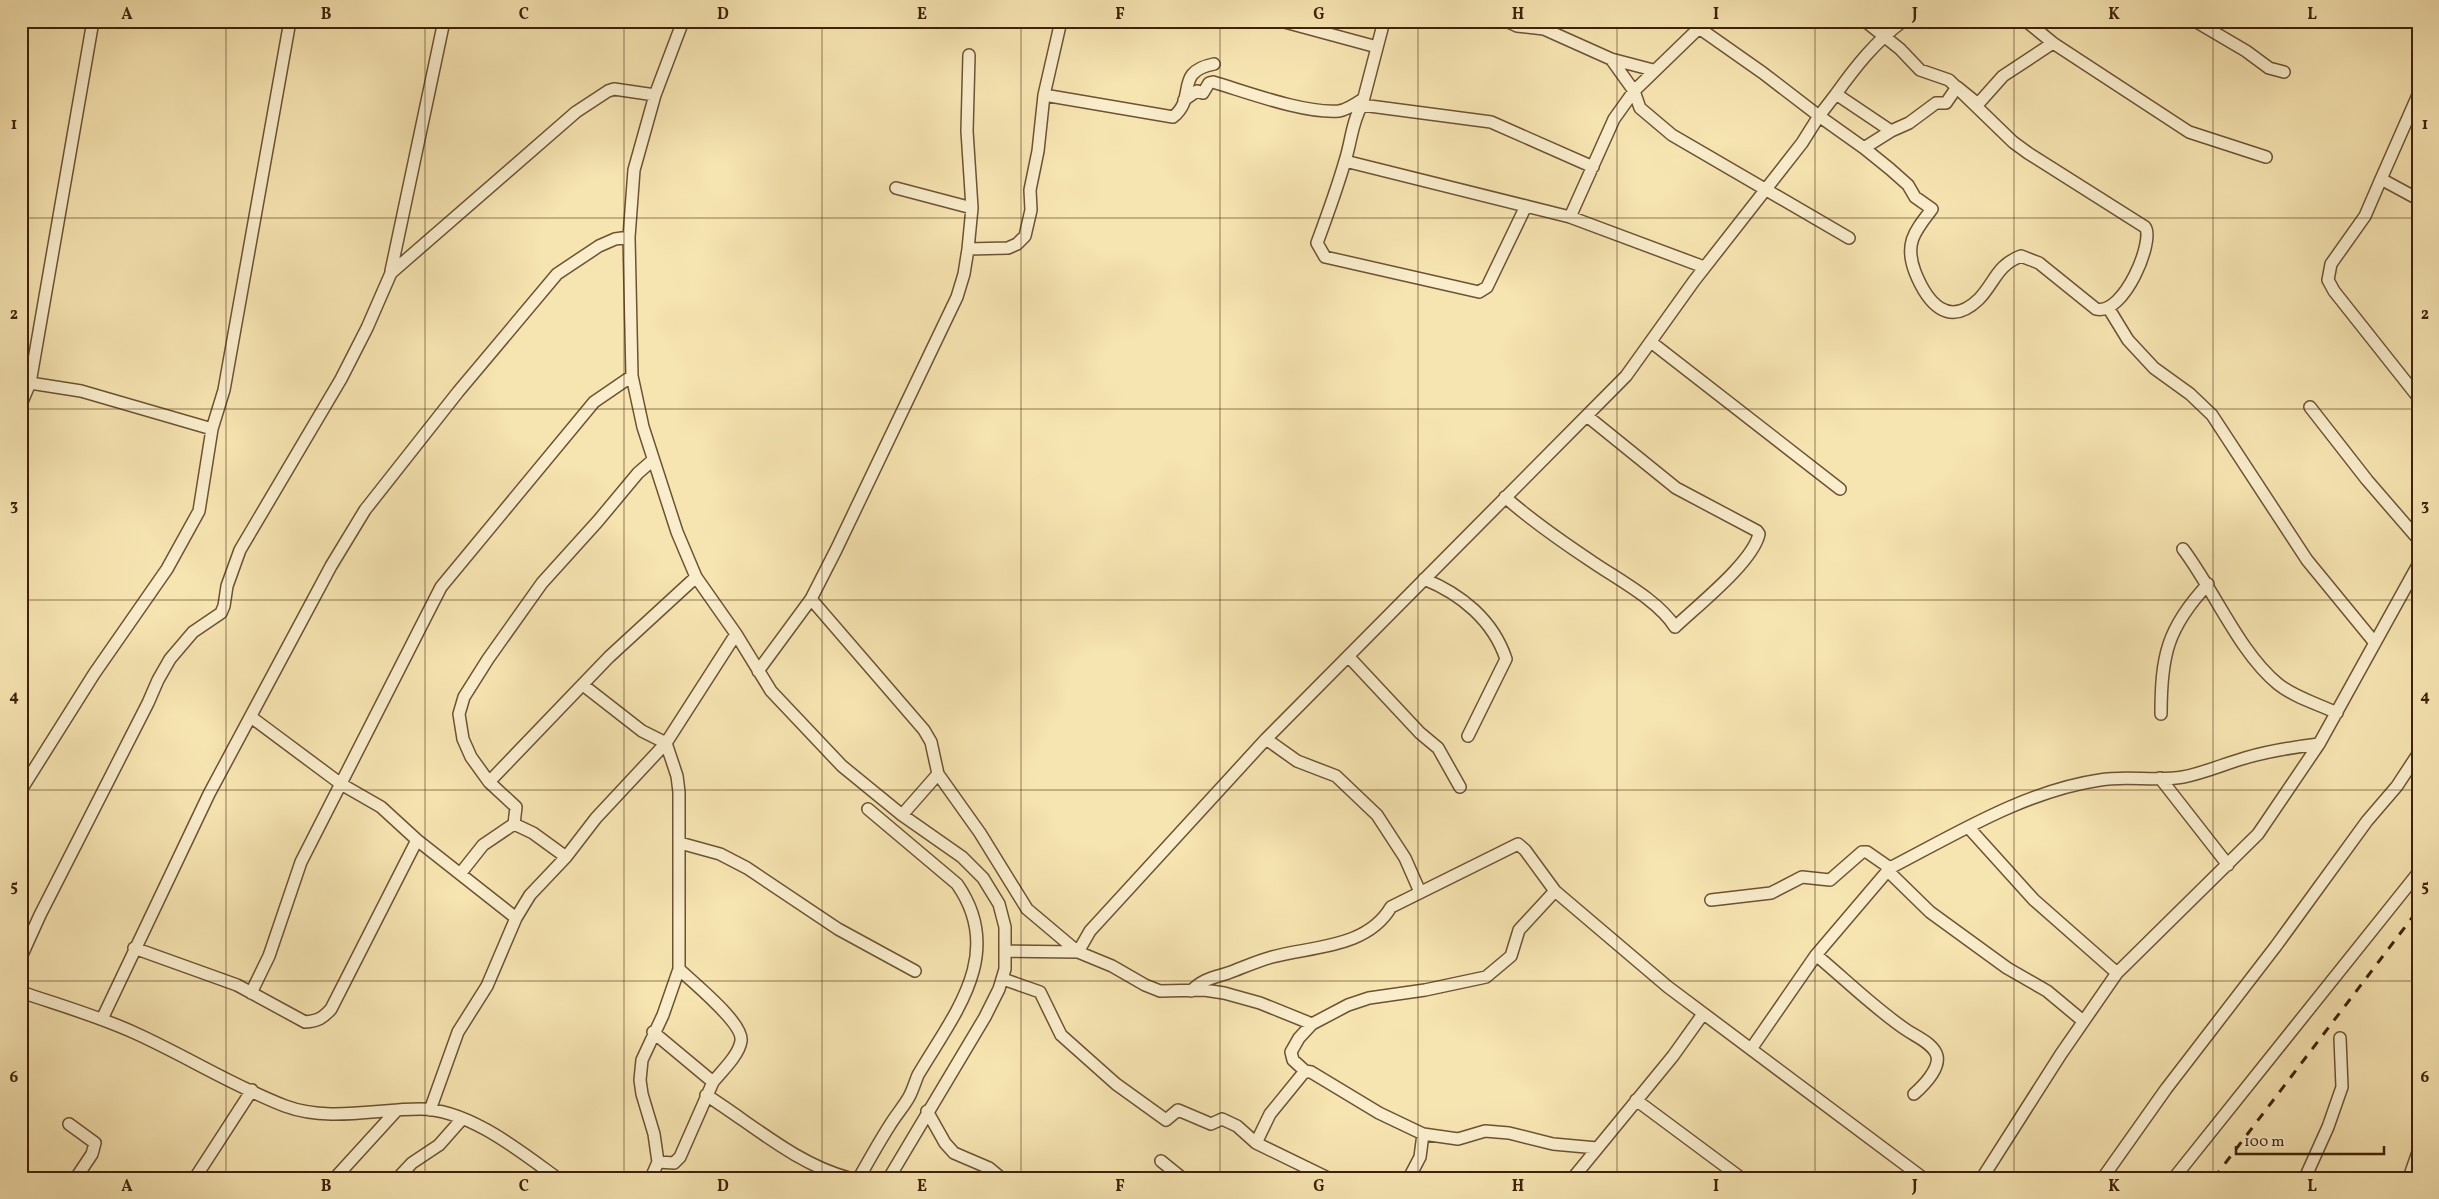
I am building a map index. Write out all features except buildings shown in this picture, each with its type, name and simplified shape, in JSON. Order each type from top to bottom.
[{"type":"street","points":[[21,404],[30,384],[93,21]]},
{"type":"street","points":[[21,790],[94,674],[178,551],[187,530],[199,511],[212,429],[224,390],[290,21]]},
{"type":"street","points":[[21,957],[40,915],[158,680],[170,659],[194,632],[212,621],[224,606],[227,586],[240,550],[340,379],[367,328],[391,273],[444,21]]},
{"type":"street","points":[[683,21],[655,95],[634,170],[629,237],[632,376],[643,427],[677,532],[696,576],[736,634],[771,691],[813,738],[842,766],[902,814],[962,857],[983,878],[999,904],[1005,927],[1007,951],[1003,979],[985,1017],[927,1111],[889,1178]]},
{"type":"street","points":[[968,249],[1008,248],[1017,244],[1025,236],[1031,210],[1030,190],[1038,151],[1044,94],[1061,21]]},
{"type":"street","points":[[1281,21],[1377,46]]},
{"type":"street","points":[[1384,21],[1363,102],[1356,114],[1356,124],[1345,161],[1317,243],[1324,257],[1479,292],[1487,287],[1526,206]]},
{"type":"street","points":[[1506,21],[1517,26],[1544,29],[1611,59],[1653,70]]},
{"type":"street","points":[[1865,21],[1900,48],[1920,70],[1949,80],[1978,104],[2003,76],[2054,42]]},
{"type":"street","points":[[1078,952],[1090,931],[1266,739],[1626,376],[1704,267],[1802,143],[1819,116],[1867,53],[1884,35],[1903,21]]},
{"type":"street","points":[[2026,21],[2054,42],[2189,132],[2266,156]]},
{"type":"street","points":[[2195,21],[2246,51],[2269,68],[2284,72]]},
{"type":"street","points":[[1570,217],[1614,118],[1634,91],[1653,70],[1701,24],[1819,116],[1864,148],[1908,185],[1915,197],[1932,210],[1913,234],[1911,254],[1915,271],[1929,299],[1942,310],[1952,313],[1964,309],[1979,298],[2001,267],[2021,256],[2039,263],[2096,310],[2110,309],[2121,298],[2136,274],[2148,231],[2013,142],[1957,87]]},
{"type":"street","points":[[758,671],[811,599],[957,297],[964,274],[972,208],[967,131],[969,55]]},
{"type":"street","points":[[1611,59],[1634,91],[1640,108],[1644,113],[1672,135],[1849,238]]},
{"type":"street","points":[[1044,94],[1174,117],[1179,113],[1190,77],[1195,70],[1214,64]]},
{"type":"street","points":[[1184,100],[1197,91],[1203,92],[1213,82],[1306,108],[1324,111],[1340,111],[1363,102],[1490,122],[1593,167]]},
{"type":"street","points":[[1864,148],[1891,131],[1909,123],[1936,103],[1946,103],[1957,87]]},
{"type":"street","points":[[391,273],[576,112],[592,101],[614,89],[655,95]]},
{"type":"street","points":[[1836,94],[1891,131]]},
{"type":"street","points":[[2418,95],[2365,216],[2331,264],[2328,280],[2334,291],[2418,397]]},
{"type":"street","points":[[1345,161],[1570,217],[1704,267]]},
{"type":"street","points":[[2381,179],[2418,198]]},
{"type":"street","points":[[896,188],[972,208]]},
{"type":"street","points":[[102,1019],[208,794],[348,536],[365,510],[452,400],[556,274],[599,246],[615,239],[629,237]]},
{"type":"street","points":[[2110,309],[2128,340],[2154,368],[2190,394],[2212,416],[2307,560],[2375,643]]},
{"type":"street","points":[[1651,342],[1840,489]]},
{"type":"street","points":[[251,993],[269,956],[301,862],[441,587],[594,402],[632,376]]},
{"type":"street","points":[[30,384],[81,391],[212,429]]},
{"type":"street","points":[[2310,407],[2367,480],[2418,539]]},
{"type":"street","points":[[1505,497],[1525,514],[1648,600],[1675,627],[1732,575],[1756,543],[1759,534],[1676,488],[1586,416]]},
{"type":"street","points":[[460,874],[483,845],[514,824],[516,807],[489,782],[471,757],[463,738],[459,714],[464,697],[488,659],[542,583],[638,473],[653,460]]},
{"type":"street","points":[[2183,549],[2208,584],[2249,652],[2279,685],[2337,712]]},
{"type":"street","points":[[1982,1178],[2116,973],[2258,834],[2320,744],[2418,565]]},
{"type":"street","points":[[489,782],[609,657],[696,576]]},
{"type":"street","points":[[1424,579],[1447,588],[1471,606],[1498,640],[1506,659],[1468,736]]},
{"type":"street","points":[[2161,714],[2163,665],[2170,638],[2185,611],[2208,584]]},
{"type":"street","points":[[811,599],[924,730],[931,742],[938,774],[980,833],[1027,909],[1078,952],[1112,966],[1145,985],[1160,990],[1204,990],[1243,998],[1312,1024]]},
{"type":"street","points":[[430,1110],[458,1032],[487,986],[516,918],[530,895],[566,857],[596,818],[666,743],[716,662],[736,634]]},
{"type":"street","points":[[1348,656],[1420,733],[1438,748],[1460,787]]},
{"type":"street","points":[[583,685],[598,699],[642,731],[666,743],[677,776],[680,844],[679,969],[663,1015],[653,1032],[642,1060],[640,1080],[658,1162],[651,1178]]},
{"type":"street","points":[[251,717],[341,784],[381,807],[417,840],[516,918]]},
{"type":"street","points":[[1266,739],[1297,761],[1336,776],[1377,815],[1405,858],[1420,892]]},
{"type":"street","points":[[1751,1049],[1816,955],[1889,870],[1969,828],[2037,797],[2066,787],[2100,780],[2129,777],[2160,778],[2186,776],[2245,758],[2291,747],[2320,744]]},
{"type":"street","points":[[2103,1178],[2166,1089],[2276,946],[2367,821],[2398,786],[2418,754]]},
{"type":"street","points":[[902,814],[938,774]]},
{"type":"street","points":[[2160,778],[2228,865]]},
{"type":"street","points":[[858,1178],[909,1097],[917,1078],[952,1020],[975,967],[977,951],[977,932],[974,917],[965,895],[957,884],[868,809]]},
{"type":"street","points":[[514,824],[533,834],[566,857]]},
{"type":"street","points":[[1969,828],[2034,900],[2116,973]]},
{"type":"street","points":[[134,948],[208,973],[306,1022],[324,1017],[331,1009],[417,840]]},
{"type":"street","points":[[680,844],[720,854],[748,868],[838,929],[916,971]]},
{"type":"street","points":[[1191,991],[1201,981],[1270,958],[1300,950],[1328,947],[1347,941],[1367,931],[1385,918],[1392,907],[1512,845],[1518,844],[1525,850],[1555,891],[1703,1014],[1923,1178]]},
{"type":"street","points":[[1711,900],[1772,893],[1802,877],[1830,880],[1862,852],[1867,852],[1889,870],[1930,912],[2007,968],[2047,991],[2083,1021]]},
{"type":"street","points":[[2174,1178],[2418,873]]},
{"type":"street","points":[[1555,891],[1519,930],[1511,956],[1486,977],[1433,989],[1369,998],[1348,1005],[1312,1024],[1299,1038],[1291,1052],[1293,1060],[1305,1071],[1311,1072],[1378,1113],[1423,1134],[1458,1139],[1485,1131],[1509,1133],[1553,1144],[1597,1148]]},
{"type":"street","points":[[1007,951],[1078,952]]},
{"type":"street","points":[[1816,955],[1902,1027],[1934,1050],[1937,1056],[1936,1064],[1931,1075],[1914,1094]]},
{"type":"street","points":[[658,1162],[674,1163],[680,1157],[706,1095],[741,1041],[741,1032],[732,1020],[679,969]]},
{"type":"street","points":[[1003,979],[1040,992],[1061,1035],[1116,1084],[1166,1120],[1178,1110],[1211,1124],[1222,1119],[1237,1126],[1256,1143],[1328,1178]]},
{"type":"street","points":[[21,992],[102,1019],[135,1033],[240,1087],[252,1090],[286,1106],[321,1113],[356,1114],[397,1110],[430,1110],[462,1120],[487,1130],[557,1178]]},
{"type":"street","points":[[1573,1178],[1672,1056],[1703,1014]]},
{"type":"street","points":[[653,1032],[713,1082]]},
{"type":"street","points":[[2305,1178],[2322,1142],[2342,1087],[2340,1038]]},
{"type":"street","points":[[1256,1143],[1270,1114],[1305,1071]]},
{"type":"street","points":[[195,1178],[252,1090]]},
{"type":"street","points":[[706,1095],[821,1169],[849,1178]]},
{"type":"street","points":[[1636,1100],[1741,1178]]},
{"type":"street","points":[[335,1178],[397,1110]]},
{"type":"street","points":[[927,1111],[945,1143],[954,1153],[989,1168],[1001,1178]]},
{"type":"street","points":[[398,1178],[412,1163],[440,1145],[462,1120]]},
{"type":"street","points":[[69,1124],[95,1143],[92,1154],[76,1178]]},
{"type":"street","points":[[1410,1178],[1420,1157],[1423,1134]]},
{"type":"street","points":[[2409,1178],[2418,1152]]},
{"type":"street","points":[[1161,1161],[1182,1178]]},
{"type":"railway","points":[[2214,1178],[2418,910]]}]
